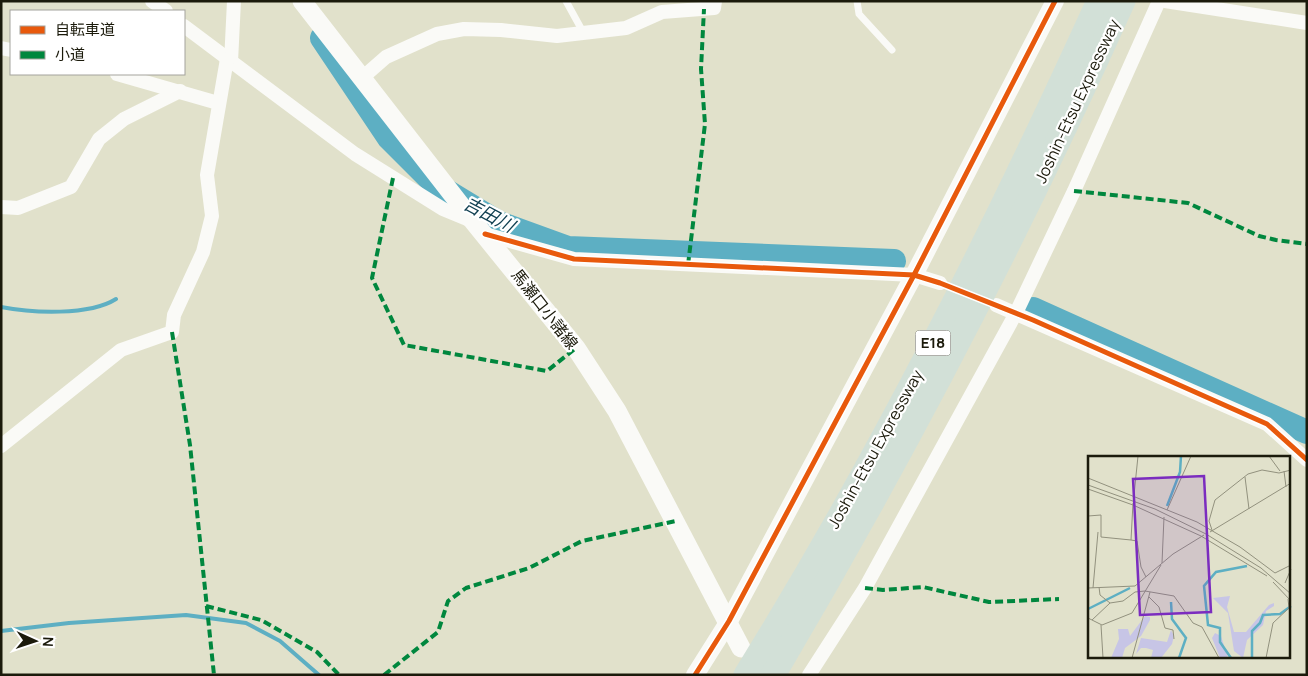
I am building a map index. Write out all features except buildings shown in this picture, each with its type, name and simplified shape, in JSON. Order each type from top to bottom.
[{"type":"highway","name":"Joshin-Etsu Expressway","points":[[746,675],[806,575],[904,398],[1010,190],[1099,1]]},
{"type":"highway","name":"Joshin-Etsu Expressway","points":[[773,675],[872,504],[978,306],[1066,126],[1123,1]]},
{"type":"main road","name":"馬瀬口小諸線","points":[[302,1],[479,228],[576,348],[606,395],[741,648]]},
{"type":"street","points":[[152,1],[165,10]]},
{"type":"street","points":[[1,446],[121,350],[172,332],[174,315],[203,252],[212,216],[206,175],[218,103],[229,61],[234,1]]},
{"type":"street","points":[[362,78],[386,57],[446,33],[464,29],[501,30],[557,36],[626,28],[662,12],[714,8],[715,1]]},
{"type":"street","points":[[694,675],[728,621],[914,275],[1055,1]]},
{"type":"street","points":[[809,675],[865,588],[1016,314],[1074,191],[1159,1]]},
{"type":"street","points":[[1165,1],[1307,23]]},
{"type":"street","points":[[185,27],[362,158],[443,209],[479,228],[574,259],[914,275],[940,283]]},
{"type":"street","points":[[121,75],[218,103]]},
{"type":"street","points":[[1,208],[18,208],[71,188],[99,138],[124,119],[180,91]]},
{"type":"street","points":[[996,305],[1267,424],[1307,460]]},
{"type":"lane","points":[[566,1],[583,32]]},
{"type":"lane","points":[[858,1],[860,14],[892,50]]},
{"type":"waterway","name":"吉田川","points":[[322,38],[389,138],[435,184],[499,223],[568,248],[894,261]]},
{"type":"waterway","points":[[1,307],[44,312],[76,311],[105,304],[116,299]]},
{"type":"waterway","name":"吉田川","points":[[1033,309],[1307,432]]},
{"type":"waterway","points":[[1,631],[69,623],[186,615],[246,623],[280,641],[319,675]]},
{"type":"marked path","points":[[688,265],[705,124],[701,69],[704,9]]},
{"type":"marked path","points":[[393,178],[372,278],[404,345],[547,371],[576,348]]},
{"type":"marked path","points":[[1074,191],[1188,203],[1259,236],[1307,244]]},
{"type":"marked path","points":[[172,332],[190,445],[214,675]]},
{"type":"marked path","points":[[384,675],[438,632],[448,601],[466,588],[529,568],[582,541],[676,521]]},
{"type":"marked path","points":[[865,588],[883,590],[923,587],[989,602],[1059,599]]},
{"type":"marked path","points":[[206,606],[261,620],[317,652],[339,675]]},
{"type":"cycle path","points":[[695,675],[729,621],[914,275],[1055,1]]},
{"type":"cycle path","points":[[485,234],[574,259],[914,275],[940,283],[1033,320],[1267,424],[1307,460]]}]
